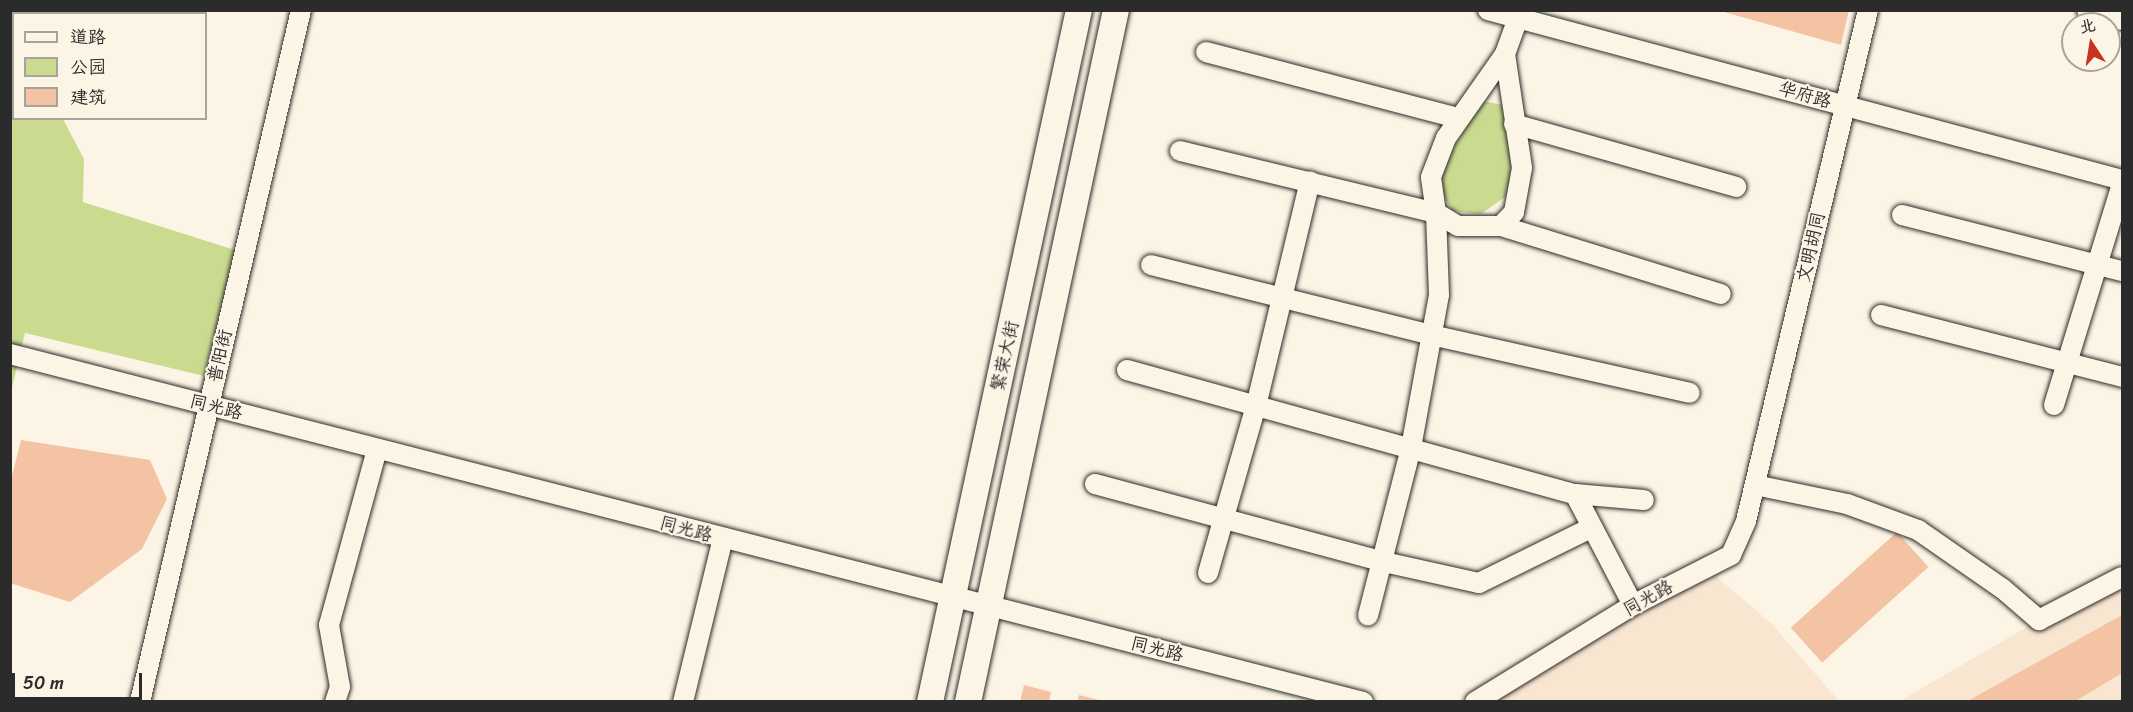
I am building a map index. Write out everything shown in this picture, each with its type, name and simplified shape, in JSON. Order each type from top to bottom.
[{"type":"main road","name":"繁荣大街","points":[[930,702],[1079,10]]},
{"type":"main road","name":"繁荣大街","points":[[968,702],[1116,10]]},
{"type":"street","name":"普阳街","points":[[140,702],[301,10]]},
{"type":"street","name":"华府路","points":[[1488,10],[2122,182]]},
{"type":"street","name":"文明胡同","points":[[1746,521],[1868,10]]},
{"type":"street","points":[[2087,10],[2122,20]]},
{"type":"street","points":[[1368,616],[1384,562],[1411,448],[1439,295],[1436,213],[1431,177],[1446,138],[1458,118],[1477,98],[1506,54],[1518,18]]},
{"type":"street","points":[[1206,52],[1458,118]]},
{"type":"street","points":[[1501,226],[1514,212],[1522,168],[1514,124],[1506,54]]},
{"type":"street","points":[[1514,124],[1736,187]]},
{"type":"street","points":[[1180,151],[1436,213],[1458,226],[1501,226],[1721,294]]},
{"type":"street","points":[[1208,573],[1256,406],[1284,298],[1310,182]]},
{"type":"street","points":[[2054,405],[2122,182]]},
{"type":"street","points":[[1902,215],[2122,271]]},
{"type":"street","points":[[1151,265],[1431,335],[1690,393]]},
{"type":"street","points":[[1881,315],[2122,377]]},
{"type":"street","name":"同光路","points":[[10,354],[1363,702]]},
{"type":"street","points":[[1127,370],[1575,494],[1644,500]]},
{"type":"street","points":[[335,702],[340,687],[330,625],[377,449]]},
{"type":"street","points":[[1095,484],[1384,562],[1479,583],[1591,528]]},
{"type":"street","points":[[1755,484],[1847,504],[1918,530],[2003,589],[2039,620],[2122,577]]},
{"type":"street","points":[[1575,494],[1633,604]]},
{"type":"street","name":"同光路","points":[[1475,702],[1633,604],[1731,555],[1746,521]]},
{"type":"street","points":[[683,702],[723,538]]},
{"type":"shaded area","points":[[1709,570],[1772,624],[1839,701],[1493,702]]},
{"type":"shaded area","points":[[2122,578],[2122,701],[1898,702],[2039,620]]},
{"type":"green space","points":[[11,11],[81,11],[12,12],[12,120],[64,120],[84,159],[83,202],[235,250],[204,376],[25,333],[11,392]]},
{"type":"green space","points":[[1483,101],[1508,106],[1511,164],[1508,195],[1481,214],[1452,211],[1438,185],[1455,145]]},
{"type":"building","points":[[1717,10],[1849,10],[1841,45]]},
{"type":"building","points":[[21,440],[150,460],[167,499],[142,549],[70,602],[10,583],[10,484]]},
{"type":"building","points":[[1897,532],[1928,567],[1822,663],[1791,628]]},
{"type":"building","points":[[2122,615],[2122,673],[2074,702],[1966,702]]},
{"type":"building","points":[[1024,685],[1051,692],[1049,702],[1020,702]]},
{"type":"building","points":[[1079,695],[1103,701],[1103,702],[1077,702]]}]
